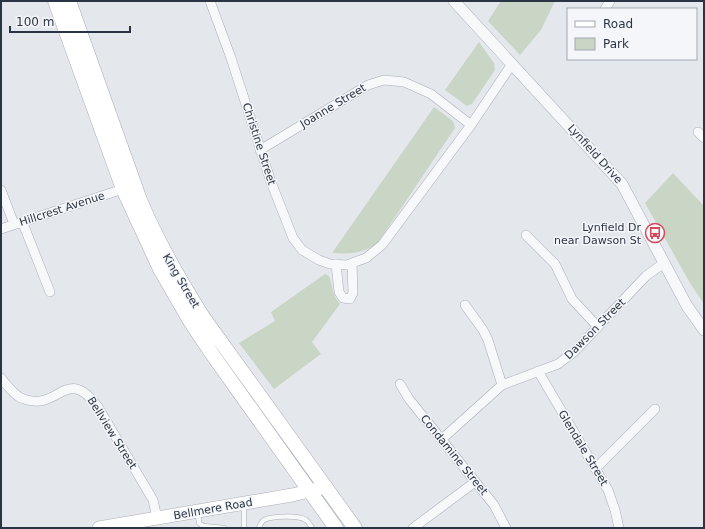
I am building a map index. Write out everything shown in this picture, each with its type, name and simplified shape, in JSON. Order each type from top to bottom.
[{"type":"main road","name":"King Street","points":[[54,1],[123,189],[160,269],[190,321],[212,354],[336,528]]},
{"type":"main road","name":"King Street","points":[[69,1],[140,200],[165,254],[203,317],[355,528]]},
{"type":"main road","name":"Bellmere Road","points":[[99,528],[243,504],[326,487]]},
{"type":"street","name":"Christine Street","points":[[210,1],[231,58],[271,182],[293,238],[302,250],[330,264],[347,265],[366,258],[382,245],[471,124],[512,64]]},
{"type":"street","name":"Lynfield Drive","points":[[457,2],[622,184],[687,306],[704,330]]},
{"type":"street","name":"Joanne Street","points":[[260,150],[368,85],[384,80],[404,82],[431,94],[471,124]]},
{"type":"street","name":"Hillcrest Avenue","points":[[1,229],[18,222],[123,189]]},
{"type":"street","points":[[1,190],[18,222],[50,292]]},
{"type":"street","points":[[526,234],[555,264],[572,299],[598,327]]},
{"type":"street","points":[[336,264],[339,292],[343,298],[350,299],[353,293],[352,263]]},
{"type":"street","name":"Dawson Street","points":[[442,439],[502,385],[558,364],[566,359],[646,276],[664,263]]},
{"type":"street","points":[[464,305],[476,319],[486,335],[502,385]]},
{"type":"street","name":"Glendale Street","points":[[538,371],[596,468],[615,510],[619,528]]},
{"type":"street","name":"Bellview Street","points":[[1,378],[19,397],[31,401],[44,401],[66,389],[77,388],[90,396],[153,500],[157,518]]},
{"type":"street","name":"Condamine Street","points":[[400,384],[409,399],[494,505],[506,528]]},
{"type":"street","points":[[596,468],[655,409]]},
{"type":"street","points":[[413,528],[475,482]]},
{"type":"lane","points":[[243,504],[244,528]]},
{"type":"lane","points":[[198,512],[199,523],[203,526],[224,528]]},
{"type":"lane","points":[[259,528],[260,524],[265,520],[290,516],[306,520],[312,528]]},
{"type":"green space","points":[[501,1],[555,1],[541,30],[520,55],[488,21]]},
{"type":"green space","points":[[479,42],[494,63],[495,70],[472,104],[467,106],[445,90]]},
{"type":"green space","points":[[434,107],[453,121],[455,128],[377,244],[355,253],[332,253]]},
{"type":"green space","points":[[673,173],[704,206],[704,304],[690,283],[645,203]]},
{"type":"green space","points":[[325,274],[329,276],[334,294],[340,304],[312,342],[321,354],[274,389],[239,343],[275,321],[271,312]]},
{"type":"place","name":"Lynfield Dr near Dawson St","points":[[655,233]]}]
